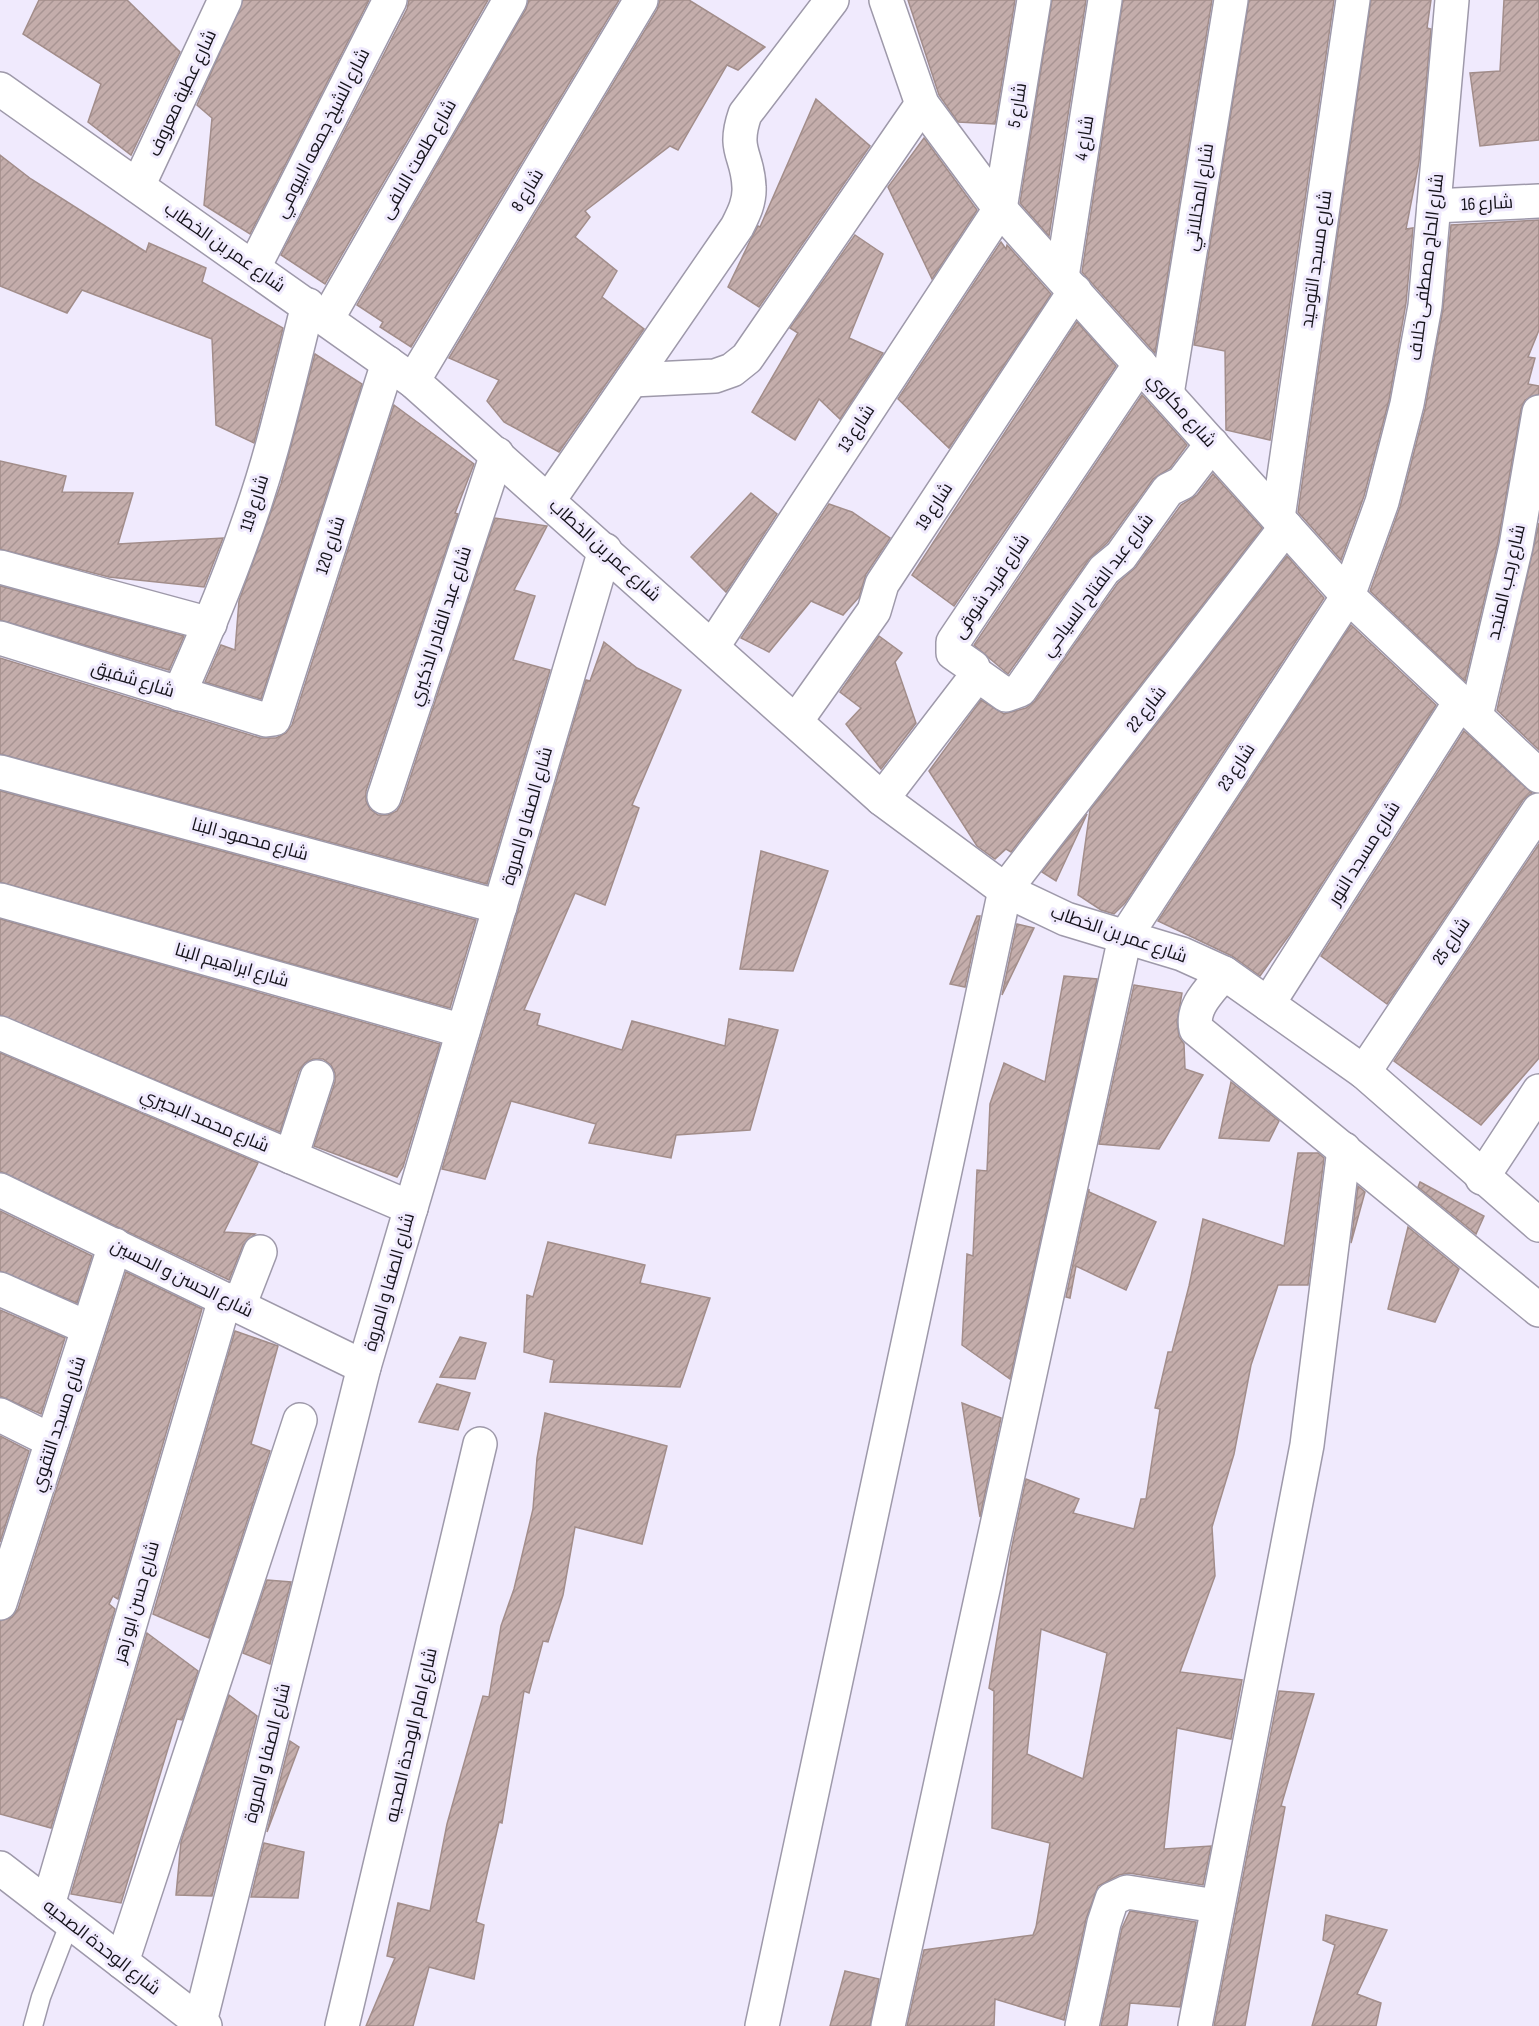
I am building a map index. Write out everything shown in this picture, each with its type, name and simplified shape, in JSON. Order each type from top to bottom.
[{"type":"street","name":"شارع عطية معروف","points":[[138,186],[225,0]]},
{"type":"street","name":"شارع الشيخ جمعه البيومي","points":[[254,267],[390,0]]},
{"type":"street","name":"شارع طلعت الالفى","points":[[317,312],[510,0]]},
{"type":"street","name":"شارع 8","points":[[400,372],[641,0]]},
{"type":"street","points":[[549,500],[737,227],[746,209],[749,188],[739,141],[745,114],[832,0]]},
{"type":"street","name":"شارع مكاوي","points":[[886,0],[922,104],[1000,209],[1348,596],[1539,776]]},
{"type":"street","name":"شارع 5","points":[[1000,209],[1034,0]]},
{"type":"street","name":"شارع 4","points":[[1069,284],[1105,0]]},
{"type":"street","name":"شارع المخللاتي","points":[[1167,394],[1231,0]]},
{"type":"street","name":"شارع مسجد التوحيد","points":[[1282,523],[1353,0]]},
{"type":"street","name":"شارع الحاج مصطفى خلاف","points":[[1348,596],[1382,502],[1407,404],[1425,306],[1452,0]]},
{"type":"street","name":"شارع عمر بن الخطاب","points":[[0,89],[400,372],[549,500],[882,799],[1005,890],[1066,919],[1182,954],[1224,973],[1364,1072],[1482,1178],[1539,1225]]},
{"type":"street","points":[[632,380],[715,376],[732,370],[747,358],[922,104]]},
{"type":"street","name":"شارع 16","points":[[1434,206],[1539,201]]},
{"type":"street","name":"شارع 13","points":[[712,646],[1000,209]]},
{"type":"street","name":"شارع 19","points":[[796,721],[874,611],[882,585],[1069,284]]},
{"type":"street","name":"شارع 119","points":[[179,694],[210,624],[242,539],[317,312]]},
{"type":"street","name":"شارع فريد شوقى","points":[[975,673],[971,665],[953,653],[953,642],[1140,364]]},
{"type":"street","name":"شارع 120","points":[[266,720],[276,717],[400,372]]},
{"type":"street","name":"شارع رجب المنجد","points":[[1468,709],[1516,546],[1539,412]]},
{"type":"street","name":"شارع عبد الفتاح السياحي","points":[[975,673],[1006,695],[1020,690],[1104,570],[1121,556],[1168,490],[1182,483],[1212,444]]},
{"type":"street","name":"شارع عبد القادر الذكيري","points":[[384,797],[497,454]]},
{"type":"street","name":"شارع 22","points":[[1005,890],[1282,523]]},
{"type":"street","name":"شارع الصفا و المروة","points":[[202,2024],[364,1367],[605,550]]},
{"type":"street","points":[[0,567],[210,624]]},
{"type":"street","name":"شارع 23","points":[[1125,937],[1348,596]]},
{"type":"street","name":"شارع شفيق","points":[[0,638],[266,720]]},
{"type":"street","points":[[882,799],[974,679],[975,673]]},
{"type":"street","name":"شارع مسجد النور","points":[[1268,1004],[1468,709]]},
{"type":"street","name":"شارع محمود البنا","points":[[0,772],[500,907]]},
{"type":"street","name":"شارع 25","points":[[1364,1072],[1539,810]]},
{"type":"street","points":[[762,2026],[1005,890]]},
{"type":"street","name":"شارع ابراهيم البنا","points":[[0,900],[463,1031]]},
{"type":"street","points":[[888,2026],[1125,937]]},
{"type":"street","points":[[1224,973],[1198,1007],[1194,1019],[1196,1029],[1539,1310]]},
{"type":"street","name":"شارع محمد البحيري","points":[[0,1033],[411,1208]]},
{"type":"street","points":[[291,1157],[317,1077]]},
{"type":"street","points":[[1482,1178],[1539,1091]]},
{"type":"street","points":[[1195,2026],[1216,1906],[1307,1445],[1344,1149]]},
{"type":"street","name":"شارع الحسن و الحسين","points":[[0,1190],[364,1367]]},
{"type":"street","name":"شارع مسجد التقوي","points":[[2,1590],[115,1245]]},
{"type":"street","name":"شارع حسن ابو زهر","points":[[59,1913],[232,1302],[260,1252]]},
{"type":"street","points":[[0,1289],[88,1328]]},
{"type":"street","points":[[0,1415],[52,1441]]},
{"type":"street","points":[[122,1962],[300,1420]]},
{"type":"street","name":"شارع امام الوحدة الصحيه","points":[[342,2026],[480,1444]]},
{"type":"street","name":"شارع الوحدة الصحيه","points":[[0,1868],[202,2024]]},
{"type":"street","points":[[1082,2026],[1104,1923],[1113,1899],[1127,1892],[1216,1906]]},
{"type":"lane","points":[[33,2026],[59,1913]]},
{"type":"building","points":[[39,0],[127,0],[180,52],[131,155],[88,122],[101,84],[23,34]]},
{"type":"building","points":[[243,0],[369,0],[250,234],[204,205],[212,118],[197,105]]},
{"type":"building","points":[[409,0],[488,0],[325,284],[281,255],[407,9]]},
{"type":"building","points":[[529,0],[619,0],[411,347],[380,327],[383,322],[357,305],[526,9]]},
{"type":"building","points":[[660,0],[689,0],[765,47],[738,70],[727,65],[678,150],[670,146],[585,211],[590,217],[575,237],[617,271],[602,297],[644,329],[559,452],[504,422],[487,401],[499,380],[449,358],[657,10]]},
{"type":"building","points":[[908,0],[1015,0],[995,124],[958,122],[939,95]]},
{"type":"building","points":[[1052,0],[1086,0],[1049,236],[1020,203]]},
{"type":"building","points":[[1123,0],[1212,0],[1155,353],[1082,272]]},
{"type":"building","points":[[1249,0],[1334,0],[1270,440],[1226,430],[1225,351],[1194,345]]},
{"type":"building","points":[[1371,0],[1431,0],[1427,28],[1431,29],[1419,162],[1406,229],[1413,228],[1406,303],[1389,400],[1364,496],[1341,560],[1298,512]]},
{"type":"building","points":[[1504,0],[1539,0],[1539,140],[1480,146],[1470,73],[1500,71]]},
{"type":"building","points":[[816,99],[870,146],[759,307],[728,287],[758,226],[760,227]]},
{"type":"building","points":[[924,138],[977,210],[932,279],[888,187]]},
{"type":"building","points":[[0,155],[31,179],[146,252],[149,243],[206,268],[202,282],[283,328],[254,443],[216,425],[212,339],[82,290],[67,313],[0,286]]},
{"type":"building","points":[[1539,220],[1539,330],[1528,357],[1535,358],[1528,384],[1539,386],[1539,394],[1525,400],[1521,409],[1498,542],[1465,681],[1370,591],[1400,507],[1425,409],[1443,309],[1451,225]]},
{"type":"building","points":[[855,235],[883,254],[849,338],[883,353],[840,419],[819,399],[795,440],[752,412],[798,333],[790,328]]},
{"type":"building","points":[[1001,242],[1006,249],[1007,245],[1051,294],[949,448],[898,399]]},
{"type":"building","points":[[1077,322],[1116,366],[954,606],[912,575]]},
{"type":"building","points":[[315,354],[362,384],[261,699],[205,682],[221,645],[235,650],[239,601],[281,484]]},
{"type":"building","points":[[1142,395],[1187,445],[1170,468],[1153,479],[1107,543],[1089,559],[1008,674],[974,645]]},
{"type":"building","points":[[394,405],[474,464],[455,513],[458,514],[366,791],[366,801],[370,809],[378,815],[388,815],[397,811],[402,803],[495,518],[547,526],[514,590],[535,596],[513,660],[550,670],[487,884],[0,754],[0,658],[260,738],[276,738],[286,733],[292,725]]},
{"type":"building","points":[[0,461],[66,476],[62,492],[133,493],[118,544],[223,538],[204,587],[109,577],[0,549]]},
{"type":"building","points":[[1213,474],[1262,528],[1011,852],[1006,849],[995,859],[977,846],[929,771],[981,700],[1004,714],[1026,708],[1035,701],[1118,583],[1136,567],[1181,505],[1197,495]]},
{"type":"building","points":[[751,493],[777,514],[726,592],[691,557]]},
{"type":"building","points":[[829,504],[852,512],[890,538],[866,574],[859,597],[843,615],[811,601],[769,652],[741,638]]},
{"type":"building","points":[[1539,523],[1539,750],[1497,710]]},
{"type":"building","points":[[1287,556],[1324,598],[1125,903],[1114,914],[1101,910],[1078,895],[1090,810]]},
{"type":"building","points":[[0,586],[184,636],[169,670],[0,620]]},
{"type":"building","points":[[1351,625],[1436,705],[1290,934],[1260,976],[1232,956],[1158,921]]},
{"type":"building","points":[[879,636],[902,653],[895,662],[916,723],[881,769],[846,724],[861,708],[840,692]]},
{"type":"building","points":[[604,642],[637,668],[681,690],[632,805],[639,808],[605,905],[575,893],[524,1010],[540,1014],[537,1025],[622,1050],[632,1021],[725,1046],[729,1019],[778,1030],[750,1130],[676,1135],[671,1158],[589,1143],[596,1124],[511,1101],[485,1179],[442,1169],[586,680],[590,681]]},
{"type":"building","points":[[1464,731],[1532,793],[1523,800],[1387,1004],[1321,956]]},
{"type":"building","points":[[0,791],[476,920],[450,1008],[0,882]]},
{"type":"building","points":[[1087,814],[1056,881],[1042,872]]},
{"type":"building","points":[[1539,844],[1539,1058],[1481,1125],[1394,1061]]},
{"type":"building","points":[[761,851],[828,871],[793,971],[740,969]]},
{"type":"building","points":[[977,916],[980,916],[965,987],[950,984]]},
{"type":"building","points":[[0,919],[440,1044],[403,1167],[397,1177],[314,1146],[335,1082],[335,1073],[331,1065],[323,1059],[313,1059],[305,1063],[299,1071],[280,1132],[0,1015]]},
{"type":"building","points":[[1017,924],[1034,928],[1002,995]]},
{"type":"building","points":[[1064,976],[1097,979],[1010,1379],[962,1345],[967,1254],[973,1256],[977,1170],[987,1171],[990,1104],[1004,1063],[1045,1082]]},
{"type":"building","points":[[1134,985],[1182,993],[1177,1022],[1179,1037],[1184,1044],[1185,1069],[1203,1075],[1159,1149],[1099,1144]]},
{"type":"building","points":[[0,1053],[258,1163],[224,1232],[255,1234],[243,1245],[229,1280],[0,1171]]},
{"type":"building","points":[[1231,1082],[1279,1121],[1269,1141],[1219,1138]]},
{"type":"building","points":[[1298,1153],[1318,1153],[1324,1158],[1308,1285],[1278,1285],[1251,1365],[1234,1454],[1212,1527],[1215,1576],[1180,1672],[1242,1680],[1231,1739],[1177,1728],[1164,1849],[1211,1846],[1203,1885],[1129,1873],[1119,1875],[1098,1886],[1086,1919],[1064,2020],[995,1999],[994,2026],[907,2026],[924,1950],[1033,1935],[1036,1927],[1050,1843],[992,1828],[994,1691],[989,1688],[1011,1551],[1026,1479],[1079,1499],[1073,1513],[1134,1529],[1141,1499],[1146,1499],[1160,1409],[1155,1408],[1168,1352],[1172,1352],[1189,1286],[1203,1219],[1284,1246]],"holes":[[[1041,1629],[1107,1653],[1083,1779],[1027,1754]]]},
{"type":"building","points":[[1420,1182],[1484,1216],[1476,1234],[1418,1187]]},
{"type":"building","points":[[1358,1186],[1365,1192],[1351,1243]]},
{"type":"building","points":[[1089,1189],[1089,1192],[1156,1222],[1126,1290],[1076,1266],[1070,1298],[1066,1297]]},
{"type":"building","points":[[0,1211],[92,1256],[77,1303],[0,1271]]},
{"type":"building","points":[[1408,1227],[1459,1269],[1435,1322],[1388,1309]]},
{"type":"building","points":[[548,1242],[645,1265],[640,1283],[710,1298],[680,1387],[550,1382],[554,1360],[524,1352],[527,1295],[533,1297]]},
{"type":"building","points":[[126,1272],[202,1309],[118,1599],[113,1596],[109,1604],[115,1609],[51,1828],[0,1814],[0,1621],[12,1617],[18,1609]]},
{"type":"building","points":[[0,1310],[65,1338],[41,1414],[0,1396]]},
{"type":"building","points":[[235,1331],[278,1346],[251,1444],[270,1451],[209,1638],[153,1614]]},
{"type":"building","points":[[460,1337],[486,1343],[475,1379],[440,1377]]},
{"type":"building","points":[[437,1384],[470,1393],[458,1430],[419,1422]]},
{"type":"building","points":[[962,1403],[1001,1418],[980,1517]]},
{"type":"building","points":[[545,1413],[667,1446],[642,1544],[575,1527],[563,1595],[548,1642],[543,1641],[529,1693],[524,1691],[502,1823],[499,1822],[476,1922],[484,1925],[474,1979],[429,1967],[413,2026],[366,2026],[395,1958],[387,1956],[398,1903],[430,1911],[447,1824],[483,1696],[489,1697],[501,1626],[514,1589],[533,1509],[537,1458]]},
{"type":"building","points":[[0,1436],[29,1451],[0,1542]]},
{"type":"building","points":[[267,1580],[291,1582],[270,1664],[243,1653]]},
{"type":"building","points":[[147,1633],[198,1671],[182,1720],[177,1719],[121,1903],[71,1894]]},
{"type":"building","points":[[1279,1691],[1314,1694],[1281,1806],[1285,1807],[1245,2026],[1214,2026]]},
{"type":"building","points":[[229,1695],[257,1716],[212,1896],[176,1895],[181,1842]]},
{"type":"building","points":[[290,1741],[299,1747],[267,1832]]},
{"type":"building","points":[[264,1843],[304,1852],[298,1898],[251,1897]]},
{"type":"building","points":[[1130,1911],[1196,1922],[1180,2007],[1130,2003],[1127,2026],[1101,2026],[1122,1928]]},
{"type":"building","points":[[1326,1915],[1387,1930],[1357,1994],[1381,2003],[1376,2026],[1312,2026],[1335,1945],[1323,1940]]},
{"type":"building","points":[[845,1971],[879,1979],[870,2026],[830,2026]]}]
